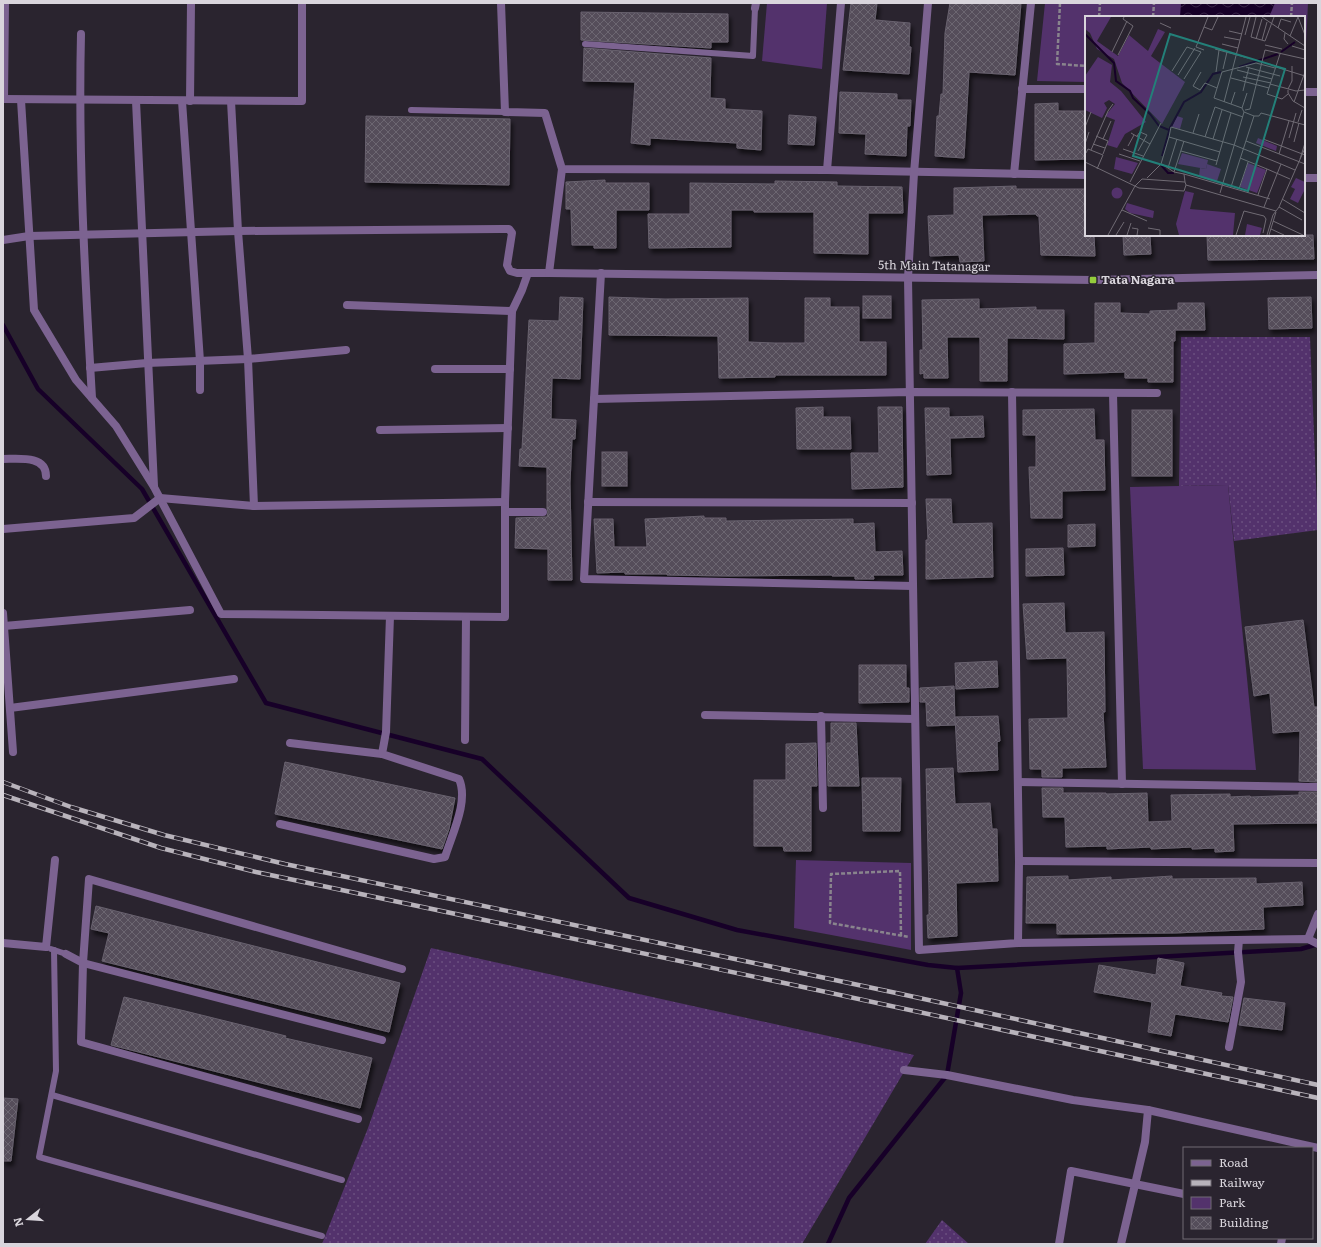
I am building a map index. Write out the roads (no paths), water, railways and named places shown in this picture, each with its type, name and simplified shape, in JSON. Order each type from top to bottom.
[{"type":"street","points":[[5,3],[3,99],[136,101],[302,101],[302,3]]},
{"type":"street","points":[[191,3],[186,101],[200,361],[200,390]]},
{"type":"street","points":[[501,3],[505,112],[545,113],[562,169],[549,272]]},
{"type":"street","points":[[827,170],[841,3]]},
{"type":"street","points":[[928,3],[914,173],[908,278],[919,950],[1018,943],[1309,939],[1318,944]]},
{"type":"street","points":[[1014,174],[1031,3]]},
{"type":"street","points":[[81,34],[79,100],[92,398]]},
{"type":"street","points":[[1022,89],[1085,89]]},
{"type":"street","points":[[1305,92],[1318,92]]},
{"type":"street","points":[[21,100],[34,310],[76,380],[116,426],[154,486],[159,499],[221,614],[505,617],[505,502],[512,311],[528,273]]},
{"type":"street","points":[[136,101],[147,363],[154,486]]},
{"type":"street","points":[[231,101],[238,231],[248,359],[254,506]]},
{"type":"street","points":[[562,169],[827,170],[914,173],[1085,175]]},
{"type":"street","points":[[1305,178],[1318,178]]},
{"type":"street","name":"5th Main Tatanagar","points":[[238,231],[509,229],[512,233],[508,265],[510,271],[517,273],[549,272],[1099,280],[1318,275]]},
{"type":"street","points":[[3,240],[29,236],[238,231]]},
{"type":"street","points":[[601,273],[584,579],[913,586]]},
{"type":"street","points":[[347,305],[512,311]]},
{"type":"street","points":[[90,368],[147,363],[248,359],[346,350]]},
{"type":"street","points":[[435,369],[510,369]]},
{"type":"street","points":[[594,399],[910,392],[1157,393]]},
{"type":"street","points":[[1012,392],[1019,861],[1018,943]]},
{"type":"street","points":[[1113,393],[1122,784]]},
{"type":"street","points":[[380,430],[508,428]]},
{"type":"street","points":[[3,459],[35,460],[43,464],[46,468],[46,476]]},
{"type":"street","points":[[3,529],[134,518],[159,499],[254,506],[505,502]]},
{"type":"street","points":[[588,502],[912,503]]},
{"type":"street","points":[[505,512],[543,512]]},
{"type":"street","points":[[4,626],[190,610]]},
{"type":"street","points":[[3,613],[13,752]]},
{"type":"street","points":[[382,754],[385,735],[390,616]]},
{"type":"street","points":[[465,740],[466,617]]},
{"type":"street","points":[[10,708],[234,679]]},
{"type":"street","points":[[705,715],[821,716],[915,719]]},
{"type":"street","points":[[821,716],[823,808]]},
{"type":"street","points":[[280,824],[434,859],[446,857],[462,800],[463,788],[459,779],[382,754],[290,743]]},
{"type":"street","points":[[1018,782],[1318,787]]},
{"type":"street","points":[[3,943],[50,948],[55,860]]},
{"type":"street","points":[[1019,861],[1318,863]]},
{"type":"street","points":[[358,1119],[81,1042],[83,963],[89,879],[402,969]]},
{"type":"street","points":[[1309,939],[1318,914]]},
{"type":"street","points":[[1229,1047],[1241,982],[1238,952],[1239,940]]},
{"type":"street","points":[[66,954],[83,963],[382,1040]]},
{"type":"street","points":[[904,1070],[947,1075],[1073,1100],[1148,1110],[1289,1145],[1308,1147]]},
{"type":"street","points":[[1121,1244],[1145,1142],[1148,1110]]},
{"type":"street","points":[[1059,1244],[1071,1171],[1183,1194]]},
{"type":"lane","points":[[585,44],[753,56],[756,6]]},
{"type":"lane","points":[[411,110],[505,112]]},
{"type":"lane","points":[[66,954],[50,948],[56,1071],[39,1157],[322,1236]]},
{"type":"lane","points":[[52,1095],[342,1180]]},
{"type":"water","points":[[1181,3],[1275,3],[1269,16],[1180,16]]},
{"type":"waterway","points":[[3,325],[38,389],[142,489],[266,703],[482,759],[629,898],[737,930],[928,965],[957,968],[1301,949],[1318,944]]},
{"type":"waterway","points":[[828,1244],[849,1198],[947,1075],[961,993],[957,968]]},
{"type":"railway","points":[[3,782],[71,807],[164,835],[285,864],[901,994],[1318,1085]]},
{"type":"railway","points":[[3,795],[161,848],[256,872],[789,984],[1318,1098]]},
{"type":"place","name":"Tata Nagara","points":[[1093,280]]}]
